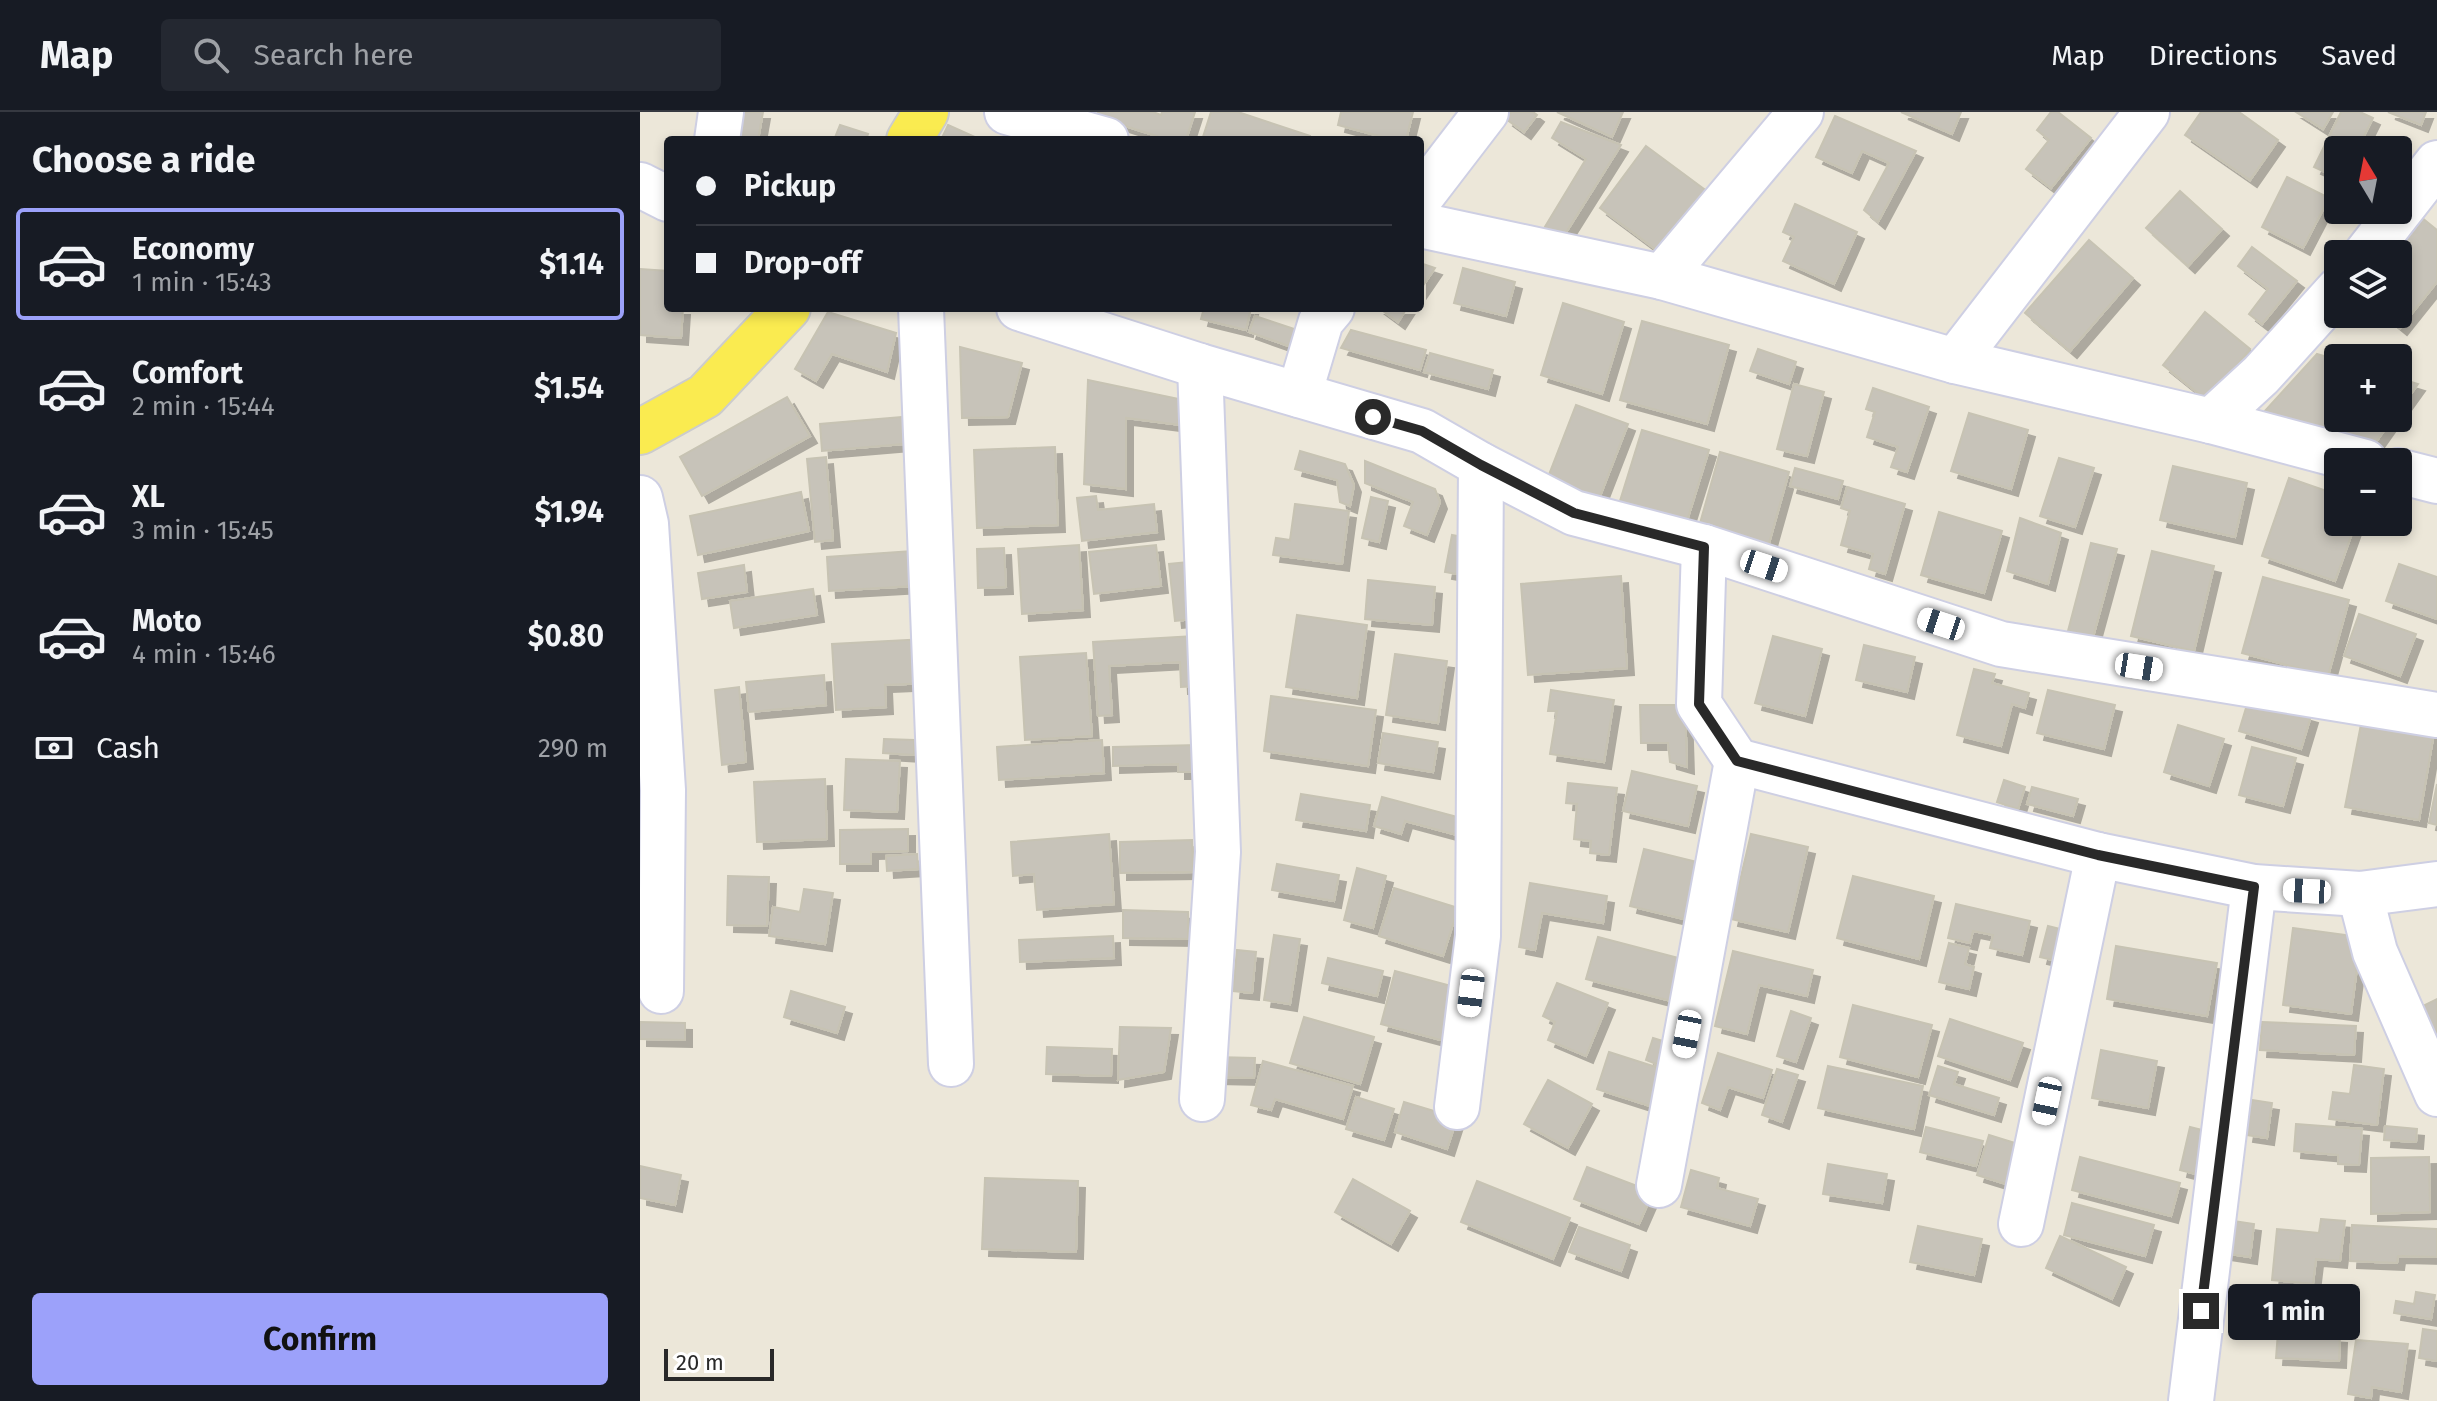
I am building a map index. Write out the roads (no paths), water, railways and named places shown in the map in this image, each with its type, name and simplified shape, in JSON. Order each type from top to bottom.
[{"type":"main road","points":[[911,136],[926,112]]},
{"type":"main road","points":[[640,432],[705,396],[784,312]]},
{"type":"street","points":[[718,136],[721,112]]},
{"type":"street","points":[[1007,112],[1092,136]]},
{"type":"street","points":[[1424,193],[1486,112]]},
{"type":"street","points":[[1662,277],[1801,112]]},
{"type":"street","points":[[1955,361],[2147,112]]},
{"type":"street","points":[[2377,240],[2437,163]]},
{"type":"street","points":[[640,185],[664,197]]},
{"type":"street","points":[[1424,226],[1662,277],[1955,361],[2211,421],[2324,451]]},
{"type":"street","points":[[2211,421],[2261,375],[2324,305]]},
{"type":"street","points":[[921,312],[951,1064]]},
{"type":"street","points":[[1031,312],[1200,366],[1422,431],[1574,513],[1704,547],[2001,644],[2437,715]]},
{"type":"street","points":[[1299,395],[1321,321],[1329,312]]},
{"type":"street","points":[[1200,366],[1218,852],[1202,1099]]},
{"type":"street","points":[[1457,1107],[1478,936],[1481,465]]},
{"type":"street","points":[[2412,475],[2437,481]]},
{"type":"street","points":[[640,498],[646,524],[663,790],[661,991]]},
{"type":"street","points":[[1704,547],[1699,704],[1737,761],[2098,855],[2254,887],[2360,894],[2437,884]]},
{"type":"street","points":[[1659,1185],[1737,761]]},
{"type":"street","points":[[2021,1224],[2098,855]]},
{"type":"street","points":[[2191,1401],[2254,887]]},
{"type":"street","points":[[2360,894],[2375,952],[2437,1094]]}]
